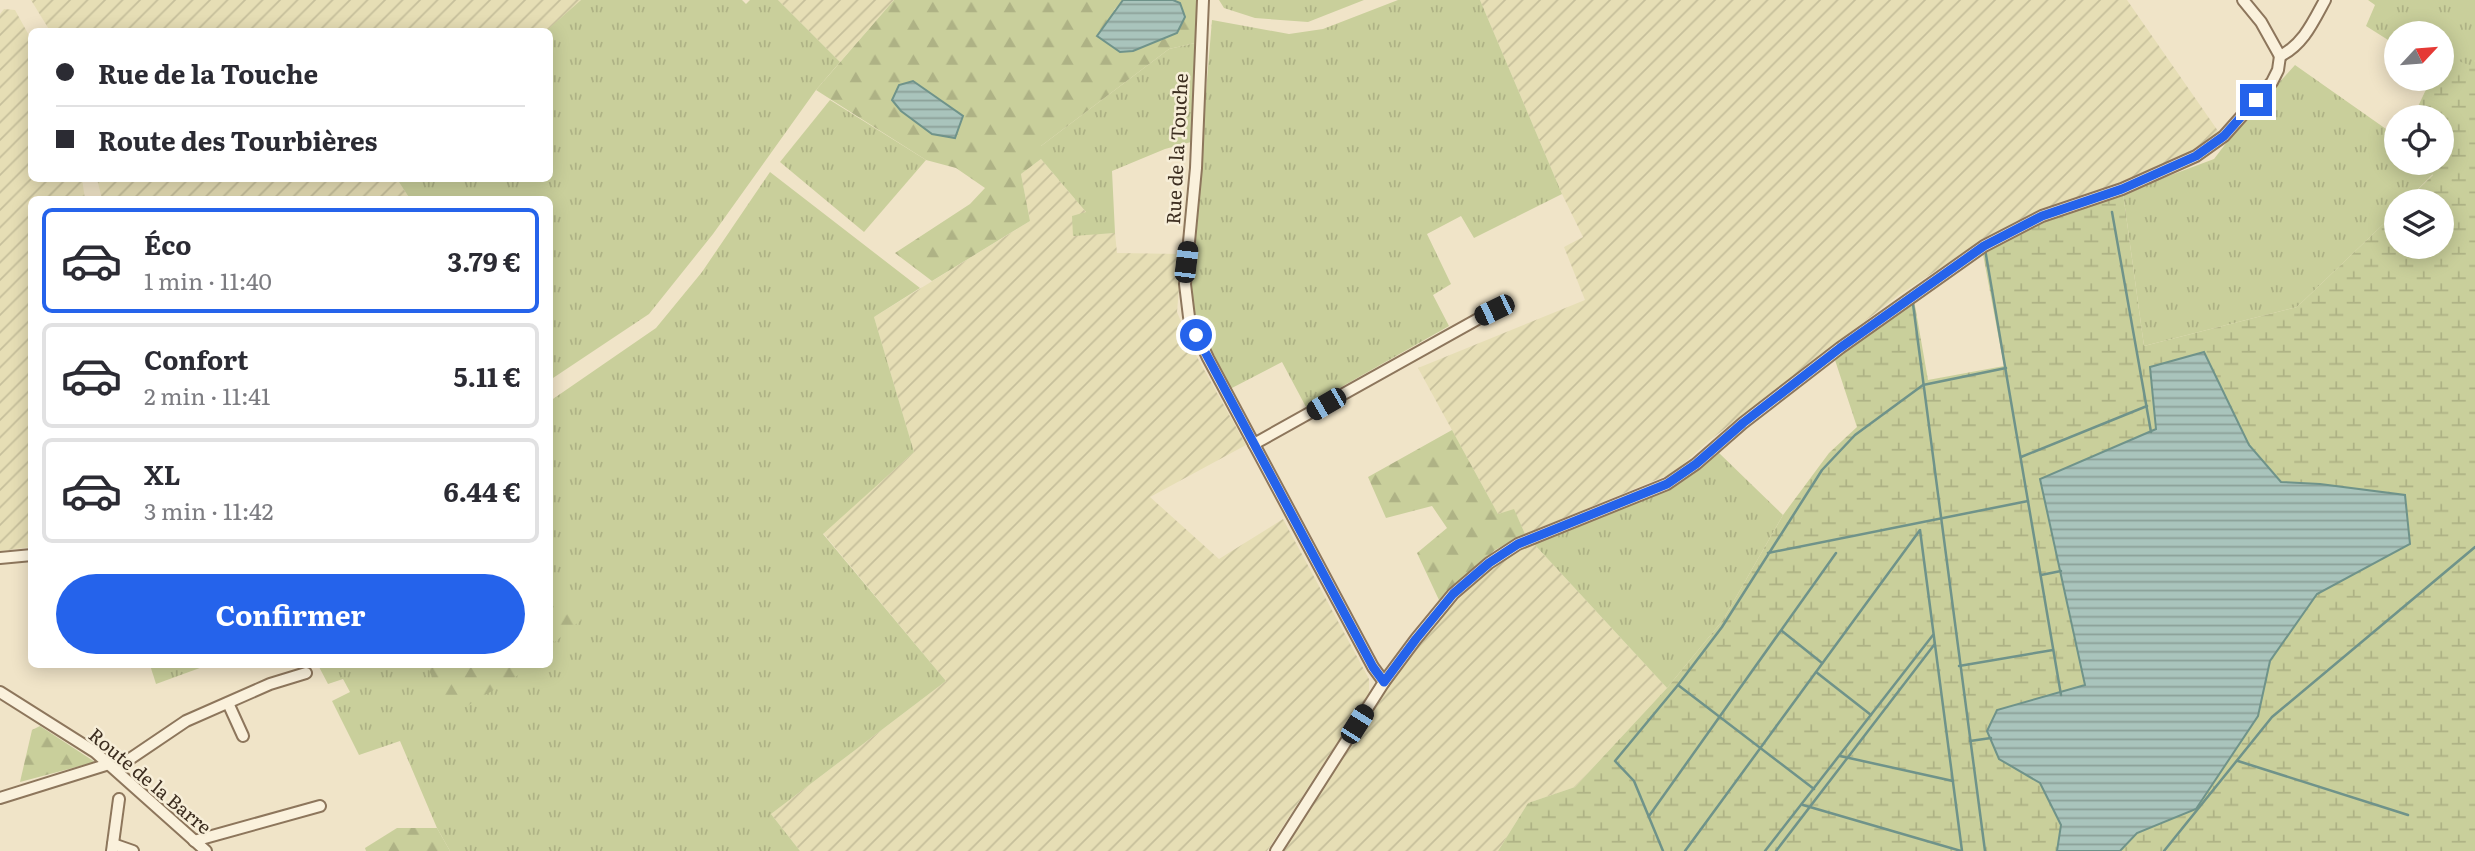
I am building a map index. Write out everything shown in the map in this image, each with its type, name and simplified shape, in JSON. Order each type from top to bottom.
[{"type":"street","points":[[1276,851],[1384,682],[1453,594],[1489,563],[1518,544],[1667,484],[1696,464],[1743,423],[1840,348],[1984,246],[2042,216],[2122,189],[2196,156],[2224,136],[2272,82],[2278,70],[2280,56],[2261,22],[2243,0]]},
{"type":"street","points":[[2280,56],[2293,50],[2325,0]]},
{"type":"street","name":"Rue de la Touche","points":[[1203,4],[1196,167],[1186,262],[1189,317],[1196,335],[1373,667],[1384,682]]},
{"type":"street","points":[[1254,444],[1494,310]]},
{"type":"street","points":[[0,558],[28,555]]},
{"type":"street","points":[[0,798],[112,767],[154,744],[176,727],[270,684],[306,673]]},
{"type":"street","name":"Route de la Barre","points":[[0,692],[95,752],[206,851]]},
{"type":"street","points":[[228,703],[243,736]]},
{"type":"street","points":[[119,799],[113,848],[133,851]]},
{"type":"street","points":[[194,841],[320,806]]},
{"type":"shaded area","points":[[31,0],[581,0],[550,28],[48,28]]},
{"type":"shaded area","points":[[778,0],[894,0],[840,62]]},
{"type":"shaded area","points":[[1480,0],[2127,0],[2218,131],[2196,150],[2143,177],[2042,211],[1983,240],[1899,295],[1710,440],[1673,473],[1525,534],[1514,510],[1498,514],[1418,368],[1585,300],[1564,247],[1583,237],[1562,194]]},
{"type":"shaded area","points":[[4,9],[15,10],[28,34],[28,182],[82,182],[85,196],[28,196],[28,547],[0,551],[0,14]]},
{"type":"shaded area","points":[[1041,159],[1086,212],[1073,235],[1115,233],[1117,253],[1182,254],[1177,312],[1192,348],[1246,445],[1150,497],[1219,559],[1283,519],[1369,679],[1369,693],[1267,851],[800,851],[771,814],[946,681],[823,533],[914,452],[874,317],[1030,221],[1021,174]]},
{"type":"shaded area","points":[[98,182],[399,182],[408,196],[101,196]]},
{"type":"shaded area","points":[[1534,544],[1667,688],[1575,787],[1528,803],[1498,851],[1284,851],[1390,684],[1439,619],[1493,565]]},
{"type":"green space","points":[[581,0],[742,0],[746,4],[750,0],[778,0],[840,62],[816,90],[713,234],[649,314],[553,378],[553,196],[408,196],[399,182],[553,182],[553,28],[549,28]]},
{"type":"green space","points":[[894,0],[1123,0],[1114,10],[1180,3],[1173,0],[1198,0],[1195,43],[1169,49],[1041,146],[1041,159],[1021,174],[1030,221],[932,281],[895,253],[970,204],[985,188],[956,168],[926,160],[816,90]],"holes":[[[913,81],[962,115],[955,137],[932,134],[901,111]]]},
{"type":"green space","points":[[1219,0],[1364,0],[1308,22],[1255,18],[1224,8]]},
{"type":"green space","points":[[1398,0],[1480,0],[1562,194],[1474,238],[1461,216],[1427,234],[1451,284],[1433,295],[1449,326],[1306,407],[1282,362],[1230,389],[1201,336],[1192,305],[1192,260],[1212,20],[1289,34],[1323,29]]},
{"type":"green space","points":[[2368,0],[2475,0],[2473,67],[2454,60],[2454,21],[2384,21],[2384,37],[2366,26],[2375,5]]},
{"type":"green space","points":[[1195,43],[1191,142],[1165,149],[1112,171],[1115,233],[1073,236],[1072,216],[1086,212],[1041,159],[1041,146],[1169,49]]},
{"type":"green space","points":[[2454,59],[2472,66],[2475,60],[2475,851],[1498,851],[1528,803],[1575,787],[1667,688],[1723,620],[1783,515],[1829,453],[1857,427],[1834,357],[1914,300],[1928,380],[2004,366],[1982,249],[2043,219],[2123,193],[2144,346],[2297,307],[2384,224],[2384,259],[2454,259],[2454,189],[2418,189],[2433,175],[2454,175],[2454,105],[2419,105],[2425,91],[2454,91]]},
{"type":"green space","points":[[2295,65],[2384,128],[2384,175],[2432,175],[2418,189],[2384,189],[2384,224],[2297,307],[2144,346],[2123,193],[2214,159],[2236,130]]},
{"type":"green space","points":[[830,100],[926,160],[864,232],[780,162]]},
{"type":"green space","points":[[770,172],[920,288],[874,317],[914,452],[823,534],[946,681],[771,814],[800,851],[450,851],[437,828],[400,741],[359,755],[332,701],[350,692],[343,679],[328,684],[320,668],[553,668],[553,399],[656,328],[702,272]]},
{"type":"green space","points":[[1452,430],[1498,514],[1514,509],[1525,534],[1495,550],[1439,600],[1417,553],[1447,528],[1432,506],[1386,518],[1368,477]]},
{"type":"green space","points":[[1719,453],[1783,515],[1723,620],[1667,688],[1534,544],[1685,480]]},
{"type":"green space","points":[[564,594],[581,620],[553,643],[553,595]]},
{"type":"green space","points":[[151,668],[200,668],[156,684]]},
{"type":"green space","points":[[428,668],[525,668],[517,676],[450,716]]},
{"type":"green space","points":[[40,726],[95,762],[20,782],[32,730]]},
{"type":"green space","points":[[397,828],[437,828],[450,851],[366,851],[365,848]]},
{"type":"water","points":[[1123,0],[1173,0],[1180,3],[1185,17],[1177,33],[1133,51],[1120,52],[1097,36]]},
{"type":"water","points":[[913,81],[963,116],[955,138],[932,134],[901,111],[892,100],[899,85]]},
{"type":"water","points":[[2204,352],[2249,445],[2281,482],[2405,495],[2410,544],[2317,594],[2270,661],[2258,716],[2196,809],[2137,833],[2120,851],[2057,851],[2061,825],[2040,783],[1999,759],[1987,731],[1997,710],[2085,685],[2040,479],[2156,429],[2150,367]]},
{"type":"waterway","points":[[2112,212],[2151,432]]},
{"type":"waterway","points":[[1985,249],[2061,695]]},
{"type":"waterway","points":[[1913,304],[1985,851]]},
{"type":"waterway","points":[[1663,851],[1634,781],[1615,761],[1722,627],[1822,470],[1855,435],[1923,385],[2006,368]]},
{"type":"waterway","points":[[2021,457],[2147,406]]},
{"type":"waterway","points":[[1768,553],[2028,501]]},
{"type":"waterway","points":[[1685,851],[1920,530],[1962,851]]},
{"type":"waterway","points":[[2164,851],[2272,717],[2475,547]]},
{"type":"waterway","points":[[1649,816],[1836,553]]},
{"type":"waterway","points":[[2041,575],[2061,571]]},
{"type":"waterway","points":[[1782,631],[1822,663]]},
{"type":"waterway","points":[[1765,851],[1933,635]]},
{"type":"waterway","points":[[1776,851],[1934,645]]},
{"type":"waterway","points":[[1959,666],[2053,650]]},
{"type":"waterway","points":[[1816,672],[1871,715]]},
{"type":"waterway","points":[[1678,685],[1814,789]]},
{"type":"waterway","points":[[1970,741],[1991,738]]},
{"type":"waterway","points":[[1840,756],[1953,781]]},
{"type":"waterway","points":[[2238,761],[2408,815]]},
{"type":"waterway","points":[[1803,805],[1961,851]]},
{"type":"route","points":[[1196,335],[1373,667],[1384,682],[1453,594],[1489,563],[1518,544],[1667,484],[1696,464],[1743,423],[1840,348],[1984,246],[2042,216],[2122,189],[2196,156],[2224,136],[2256,100]]}]
